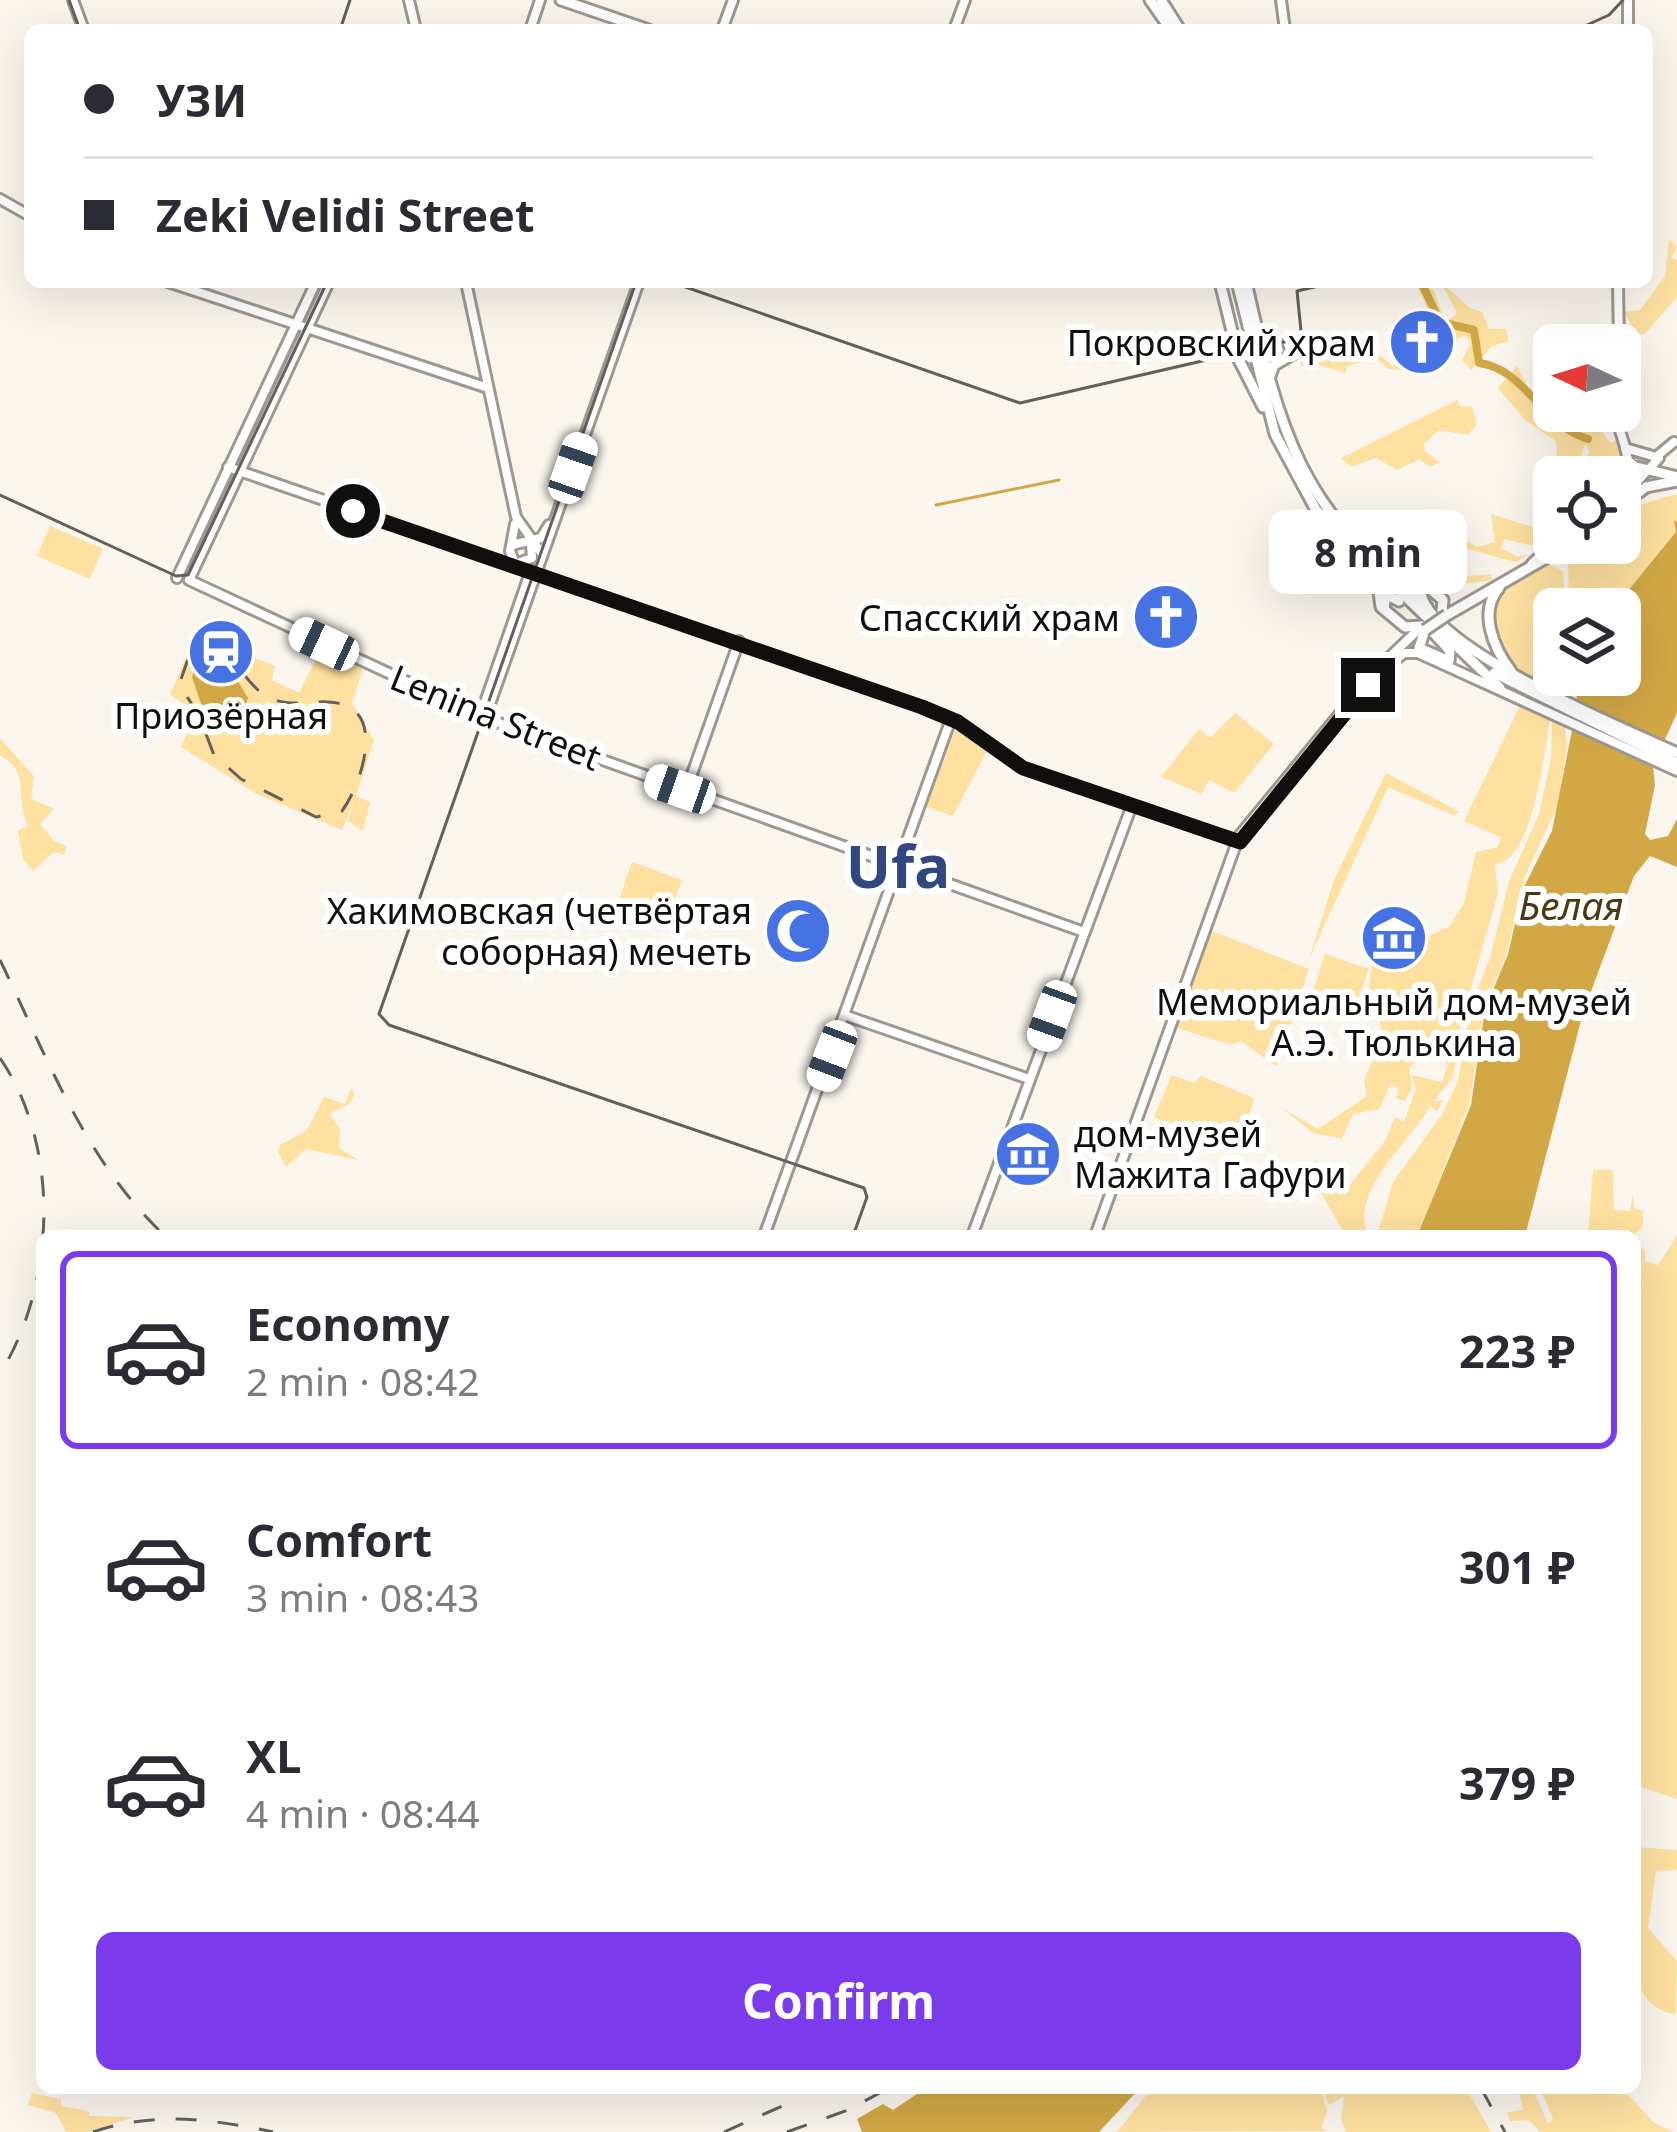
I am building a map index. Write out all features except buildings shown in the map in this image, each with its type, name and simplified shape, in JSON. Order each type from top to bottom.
[{"type":"main road","points":[[561,0],[631,24]]},
{"type":"main road","points":[[186,288],[488,388]]},
{"type":"main road","points":[[177,578],[313,288]]},
{"type":"main road","points":[[239,472],[325,288]]},
{"type":"main road","points":[[467,288],[515,517],[543,555]]},
{"type":"main road","points":[[483,717],[635,288]]},
{"type":"main road","points":[[1222,288],[1240,354],[1316,510],[1428,621]]},
{"type":"main road","points":[[1242,288],[1275,434]]},
{"type":"main road","points":[[1244,288],[1268,346],[1269,361],[1280,362]]},
{"type":"main road","points":[[1618,288],[1619,324]]},
{"type":"main road","points":[[1240,354],[1288,343],[1293,354],[1272,367],[1269,381]]},
{"type":"main road","points":[[1268,346],[1269,381],[1283,431],[1305,480],[1334,522],[1457,657],[1495,685],[1528,692]]},
{"type":"main road","points":[[1621,432],[1627,456]]},
{"type":"main road","points":[[1625,448],[1656,457],[1676,441]]},
{"type":"main road","points":[[1642,469],[1676,441]]},
{"type":"main road","points":[[1662,474],[1658,464],[1676,441]]},
{"type":"main road","points":[[1625,448],[1642,469],[1677,479]]},
{"type":"main road","points":[[228,467],[739,641],[951,719],[1023,768],[1238,842]]},
{"type":"main road","name":"Lenina Street","points":[[239,472],[188,580],[483,717],[1084,932]]},
{"type":"main road","points":[[1641,491],[1677,479]]},
{"type":"main road","points":[[515,517],[511,548],[515,564]]},
{"type":"main road","points":[[521,530],[545,537]]},
{"type":"main road","points":[[501,560],[511,548],[545,537]]},
{"type":"main road","points":[[515,564],[533,556],[529,541]]},
{"type":"main road","points":[[1367,553],[1420,576],[1450,601],[1468,600],[1512,580]]},
{"type":"main road","points":[[1100,1230],[1238,842],[1397,647],[1428,621],[1533,564]]},
{"type":"main road","points":[[1528,692],[1504,662],[1491,634],[1492,596],[1538,564]]},
{"type":"main road","points":[[1372,567],[1384,609],[1402,631],[1397,647]]},
{"type":"main road","points":[[1384,609],[1383,596],[1391,595],[1428,621]]},
{"type":"main road","points":[[1428,621],[1418,643],[1422,650],[1446,661],[1479,648],[1487,643],[1486,606],[1468,600]]},
{"type":"main road","points":[[1393,619],[1428,621]]},
{"type":"main road","points":[[1238,842],[1428,621]]},
{"type":"main road","points":[[686,791],[739,641]]},
{"type":"main road","points":[[1385,667],[1412,651],[1475,659],[1528,692]]},
{"type":"main road","points":[[1457,657],[1677,761]]},
{"type":"main road","points":[[1457,657],[1495,685]]},
{"type":"main road","points":[[766,1230],[951,719]]},
{"type":"main road","points":[[974,1230],[1132,805]]},
{"type":"main road","points":[[847,1016],[1029,1079]]},
{"type":"shaded area","points":[[1669,239],[1677,247],[1671,258],[1677,260],[1677,297],[1641,334],[1641,324],[1631,324],[1624,312],[1640,310],[1665,276]]},
{"type":"shaded area","points":[[1418,288],[1434,290],[1445,324],[1457,313],[1448,288],[1470,308],[1482,312],[1489,329],[1506,329],[1509,341],[1492,346],[1471,370],[1462,360],[1471,342],[1465,335],[1456,340],[1438,332]]},
{"type":"shaded area","points":[[1303,341],[1307,352],[1374,350],[1393,366],[1409,369],[1427,358],[1437,360],[1419,372],[1388,369],[1377,359],[1346,366],[1346,373],[1319,365],[1301,366],[1296,345]]},
{"type":"shaded area","points":[[1517,366],[1533,396],[1533,425],[1525,420],[1498,388]]},
{"type":"shaded area","points":[[1457,400],[1460,407],[1472,406],[1477,425],[1467,435],[1439,430],[1424,444],[1425,451],[1440,462],[1430,467],[1419,459],[1397,470],[1376,458],[1351,467],[1341,458]]},
{"type":"shaded area","points":[[1543,432],[1602,432],[1611,443],[1616,440],[1624,456],[1588,456],[1585,444],[1581,456],[1557,456],[1556,441]]},
{"type":"shaded area","points":[[1677,494],[1677,531],[1630,588],[1569,588],[1568,564],[1641,564],[1641,504]]},
{"type":"shaded area","points":[[1491,514],[1533,527],[1533,546],[1504,539],[1501,548],[1518,557],[1528,554],[1517,562],[1446,550],[1443,544],[1445,578],[1491,574],[1492,580],[1446,586],[1386,563],[1395,543],[1417,559],[1425,558],[1429,524],[1439,522],[1443,541],[1456,534],[1477,547],[1495,542]]},
{"type":"shaded area","points":[[50,526],[103,549],[90,579],[37,556]]},
{"type":"shaded area","points":[[1549,564],[1563,571],[1564,588],[1533,588],[1531,683],[1509,665],[1497,642],[1493,617],[1499,589]]},
{"type":"shaded area","points":[[196,635],[275,666],[272,680],[299,693],[317,657],[311,654],[316,646],[363,669],[352,703],[374,740],[356,796],[370,802],[363,831],[348,821],[354,801],[342,830],[257,794],[181,747],[196,714],[170,694]]},
{"type":"shaded area","points":[[1553,696],[1562,696],[1567,747],[1557,807],[1525,876],[1506,955],[1484,1007],[1469,1104],[1419,1230],[1379,1230],[1393,1182],[1443,1113],[1458,1081],[1471,1005],[1490,958],[1509,881],[1539,814],[1551,758]]},
{"type":"shaded area","points":[[1521,704],[1550,718],[1540,778],[1519,845],[1495,864],[1498,893],[1459,1031],[1450,1041],[1447,1031],[1426,1042],[1428,1049],[1409,1068],[1412,1087],[1405,1101],[1396,1098],[1399,1089],[1391,1084],[1379,1109],[1353,1114],[1342,1139],[1313,1133],[1282,1108],[1318,1129],[1367,1096],[1364,1080],[1381,1040],[1380,1020],[1366,1008],[1372,965],[1388,971],[1410,945],[1450,926],[1464,903],[1476,852],[1498,847],[1501,837],[1464,821]]},
{"type":"shaded area","points":[[1235,713],[1274,744],[1234,793],[1209,780],[1202,794],[1161,777],[1199,729],[1210,738]]},
{"type":"shaded area","points":[[957,726],[988,749],[953,816],[926,807]]},
{"type":"shaded area","points":[[0,738],[34,776],[31,799],[54,809],[40,824],[54,841],[66,846],[65,855],[54,852],[33,871],[23,859],[18,831],[28,825],[19,778],[10,762],[0,756]]},
{"type":"shaded area","points":[[1386,773],[1460,812],[1453,815],[1388,787],[1309,959],[1334,880]]},
{"type":"shaded area","points":[[632,862],[682,880],[668,919],[618,903]]},
{"type":"shaded area","points":[[1212,931],[1309,969],[1276,1066],[1241,1041],[1231,1045],[1177,1028]]},
{"type":"shaded area","points":[[1325,954],[1369,969],[1358,1000],[1351,998],[1349,1004],[1313,991]]},
{"type":"shaded area","points":[[1436,1048],[1456,1058],[1453,1077],[1434,1101],[1443,1100],[1437,1111],[1430,1106],[1376,1181],[1368,1197],[1365,1230],[1343,1230],[1307,1169],[1316,1160],[1349,1186],[1385,1141],[1395,1117],[1404,1122],[1416,1089],[1412,1075],[1442,1082],[1448,1065]]},
{"type":"shaded area","points":[[1172,1075],[1194,1083],[1201,1076],[1254,1098],[1242,1144],[1230,1146],[1154,1117]]},
{"type":"shaded area","points":[[351,1088],[355,1095],[349,1104],[329,1114],[340,1128],[339,1148],[358,1160],[306,1149],[286,1167],[278,1152],[280,1145],[307,1130],[324,1097],[345,1104]]},
{"type":"shaded area","points":[[1593,1170],[1613,1170],[1614,1210],[1630,1211],[1633,1194],[1634,1208],[1643,1211],[1643,1227],[1588,1230]]},
{"type":"shaded area","points":[[1677,1236],[1677,1799],[1641,1787],[1641,1246],[1645,1261],[1658,1265]]},
{"type":"shaded area","points":[[1641,1847],[1677,1850],[1677,1870],[1656,1871],[1648,1928],[1677,1961],[1676,2014],[1650,2003],[1642,1991]]},
{"type":"shaded area","points":[[32,2093],[61,2099],[61,2106],[89,2111],[89,2116],[134,2117],[87,2132],[66,2132],[56,2113],[28,2105]]},
{"type":"shaded area","points":[[1147,2094],[1322,2094],[1327,2112],[1321,2128],[1327,2131],[1117,2132]]},
{"type":"shaded area","points":[[1325,2094],[1469,2094],[1491,2132],[1346,2132],[1341,2120],[1344,2096],[1329,2105]]},
{"type":"shaded area","points":[[1519,2094],[1535,2094],[1548,2123],[1553,2119],[1543,2094],[1627,2094],[1654,2123],[1674,2132],[1540,2132],[1529,2120],[1510,2121],[1507,2112],[1523,2110]]},
{"type":"water","name":"Белая","points":[[1674,520],[1677,522],[1677,713],[1653,766],[1655,785],[1645,834],[1650,840],[1668,836],[1677,819],[1677,867],[1650,856],[1634,876],[1583,1013],[1527,1230],[1419,1230],[1471,1105],[1485,1009],[1508,954],[1523,889],[1552,831],[1577,696],[1641,696],[1641,588],[1630,588],[1676,532]]},
{"type":"water","points":[[212,654],[233,673],[248,698],[241,720],[219,733],[209,728],[192,677],[198,659]]},
{"type":"water","points":[[917,2094],[1134,2094],[1099,2132],[862,2132],[857,2119],[883,2104],[893,2110]]},
{"type":"waterway","points":[[1424,288],[1440,322],[1474,330],[1479,363],[1509,375],[1558,422],[1588,439]]},
{"type":"waterway","points":[[936,505],[1059,480]]},
{"type":"tram line","points":[[69,0],[78,24]]},
{"type":"tram line","points":[[342,24],[350,0]]},
{"type":"tram line","points":[[1589,24],[1609,15],[1623,0]]},
{"type":"tram line","points":[[0,495],[176,576],[188,575],[324,288]]},
{"type":"tram line","points":[[634,288],[379,1014],[389,1025],[864,1188],[867,1197],[855,1230]]},
{"type":"tram line","points":[[688,288],[1020,403],[1293,340],[1301,331],[1297,291],[1310,288]]},
{"type":"railway","points":[[212,650],[229,658],[268,697],[287,703],[333,702],[355,711],[363,722],[365,753],[356,786],[342,811],[316,817],[241,779],[214,755],[198,713],[179,685],[188,659],[212,650]]},
{"type":"railway","points":[[0,960],[90,1141],[159,1230]]},
{"type":"railway","points":[[0,1058],[34,1132],[42,1173],[43,1230]]},
{"type":"railway","points":[[0,1374],[19,1338],[36,1280]]},
{"type":"railway","points":[[787,2132],[878,2094]]},
{"type":"railway","points":[[1484,2094],[1505,2132]]},
{"type":"railway","points":[[724,2132],[800,2098]]},
{"type":"railway","points":[[93,2132],[161,2119],[273,2132]]},
{"type":"place","name":"Покровский храм","points":[[1422,342]]},
{"type":"place","name":"Спасский храм","points":[[1166,617]]},
{"type":"place","name":"Приозёрная","points":[[221,652]]},
{"type":"place","name":"Хакимовская (четвёртая соборная) мечеть","points":[[798,931]]},
{"type":"place","name":"Мемориальный дом-музей А.Э. Тюлькина","points":[[1394,938]]},
{"type":"place","name":"дом-музей Мажита Гафури","points":[[1028,1154]]},
{"type":"district","name":"Ufa","points":[[898,865]]},
{"type":"route","points":[[353,511],[922,707],[958,722],[1023,768],[1240,842],[1368,685]]}]
